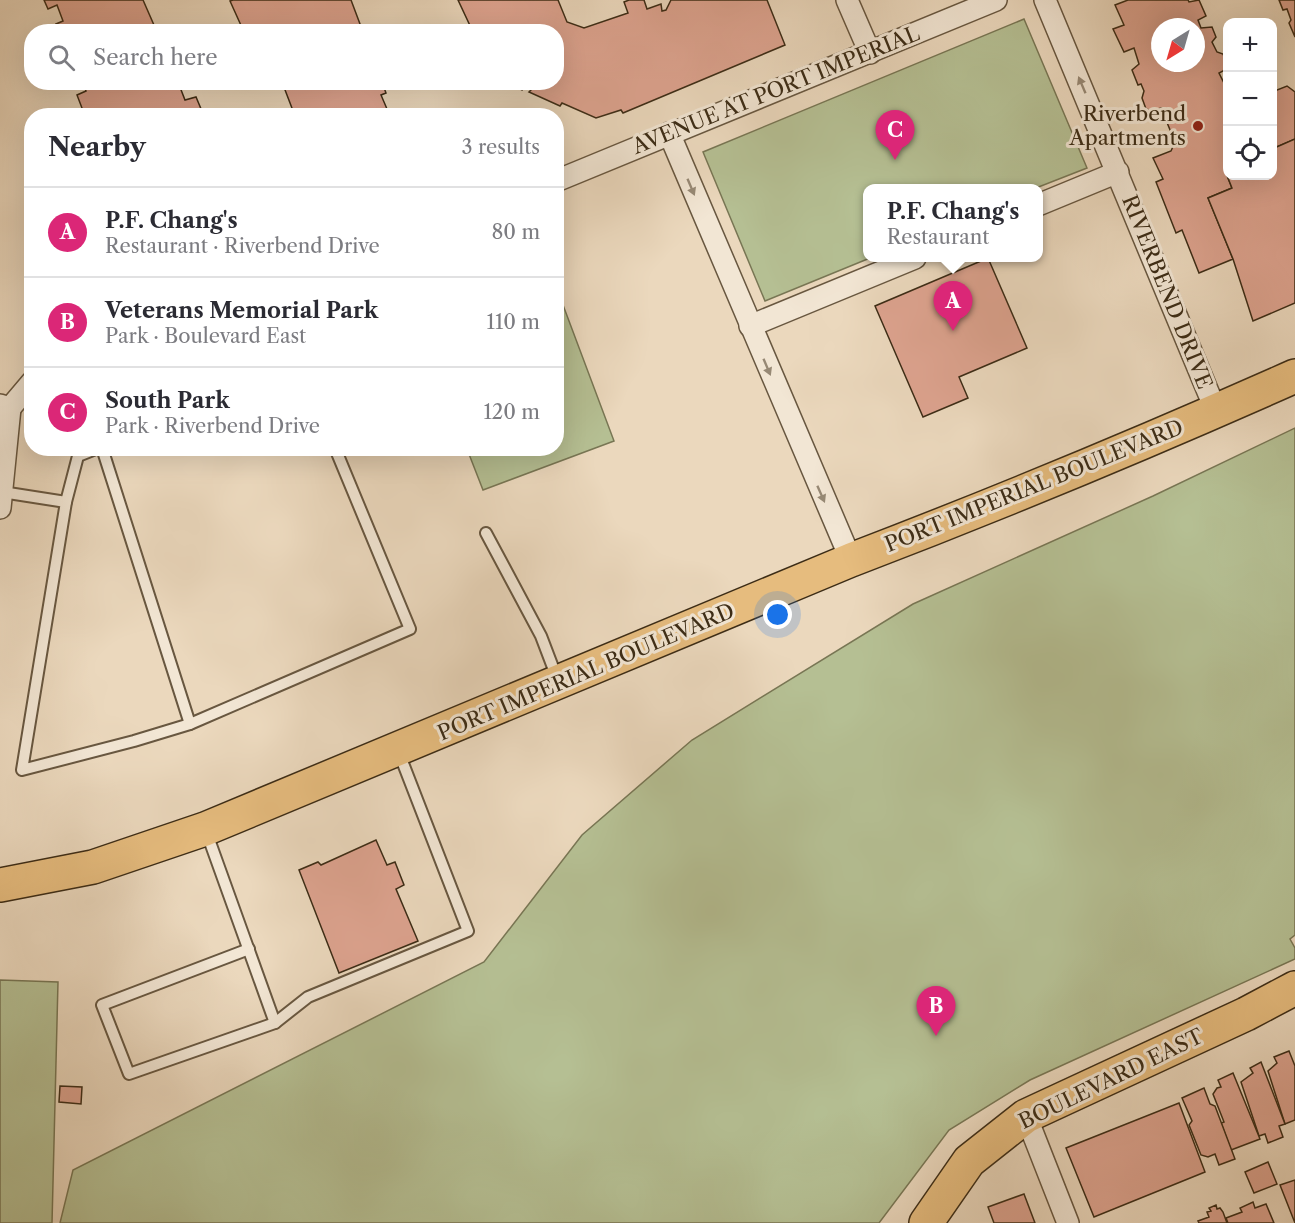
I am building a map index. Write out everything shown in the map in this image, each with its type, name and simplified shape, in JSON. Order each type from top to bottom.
[{"type":"main road","name":"PORT IMPERIAL BOULEVARD","points":[[0,885],[93,867],[205,830],[559,684],[851,560],[1216,411],[1295,376]]},
{"type":"main road","name":"BOULEVARD EAST","points":[[926,1223],[969,1161],[1026,1116],[1246,1014],[1295,988]]},
{"type":"street","points":[[847,0],[870,53]]},
{"type":"street","name":"AVENUE AT PORT IMPERIAL","points":[[564,178],[996,0]]},
{"type":"street","name":"RIVERBEND DRIVE","points":[[1045,0],[1216,411]]},
{"type":"street","points":[[669,133],[851,560]]},
{"type":"street","name":"RIVERBEND DRIVE","points":[[1043,203],[1118,172]]},
{"type":"street","points":[[750,326],[905,262]]},
{"type":"street","points":[[1,500],[5,406],[24,389]]},
{"type":"street","points":[[1026,1116],[1068,1223]]},
{"type":"lane","points":[[78,456],[66,502],[22,770],[190,724],[410,629],[338,456]]},
{"type":"lane","points":[[103,456],[190,724]]},
{"type":"lane","points":[[1,500],[66,502]]},
{"type":"lane","points":[[486,533],[541,636],[559,684]]},
{"type":"lane","points":[[249,949],[102,1005],[129,1074],[275,1023],[308,997],[468,931],[398,750]]},
{"type":"lane","points":[[205,830],[275,1023]]},
{"type":"green space","points":[[1024,19],[1087,168],[1043,185],[863,184],[863,261],[765,301],[703,152]]},
{"type":"green space","points":[[564,308],[614,441],[483,490],[470,456],[564,456]]},
{"type":"green space","points":[[1295,428],[1295,935],[1290,939],[1295,948],[1295,959],[1030,1080],[949,1130],[879,1223],[60,1223],[73,1170],[484,962],[582,835],[692,740],[913,604],[1153,496]]},
{"type":"green space","points":[[0,980],[58,982],[52,1223],[0,1223]]},
{"type":"building","points":[[44,0],[143,0],[154,24],[56,24],[63,21],[57,5],[48,9]]},
{"type":"building","points":[[351,0],[360,24],[240,24],[230,1]]},
{"type":"building","points":[[458,0],[558,0],[567,22],[584,28],[628,13],[624,2],[629,0],[644,0],[647,9],[661,4],[662,11],[666,10],[671,0],[767,0],[785,45],[623,113],[621,110],[596,118],[562,103],[560,106],[529,92],[531,90],[564,90],[564,24],[469,24]]},
{"type":"building","name":"Riverbend Apartments","points":[[1128,0],[1188,0],[1189,2],[1199,0],[1206,16],[1202,18],[1151,18],[1151,72],[1205,72],[1205,28],[1212,27],[1216,37],[1212,42],[1217,52],[1223,54],[1223,71],[1219,73],[1223,81],[1223,180],[1229,180],[1232,188],[1208,198],[1233,259],[1199,273],[1182,230],[1176,233],[1156,182],[1163,179],[1153,158],[1171,151],[1175,142],[1161,108],[1153,111],[1146,109],[1142,98],[1144,91],[1141,84],[1138,85],[1132,70],[1139,64],[1134,48],[1124,52],[1113,29],[1124,25],[1115,5]]},
{"type":"building","points":[[1279,0],[1295,0],[1295,37],[1289,23],[1291,20],[1287,9],[1283,10]]},
{"type":"building","points":[[1287,86],[1295,92],[1295,139],[1277,147],[1277,126],[1277,90]]},
{"type":"building","points":[[181,90],[185,100],[196,97],[201,108],[82,108],[77,95],[86,91]]},
{"type":"building","points":[[285,90],[385,90],[386,93],[381,95],[387,108],[292,108]]},
{"type":"building","points":[[1295,139],[1295,303],[1253,321],[1233,259],[1208,198],[1232,188],[1229,180],[1277,180],[1277,147]]},
{"type":"building","points":[[979,262],[990,262],[1027,348],[959,377],[968,398],[923,417],[875,306]]},
{"type":"building","points":[[376,840],[387,865],[395,862],[404,885],[396,889],[418,941],[339,973],[299,870],[318,862],[321,865]]},
{"type":"building","points":[[1289,1051],[1295,1066],[1295,1120],[1285,1124],[1268,1071],[1277,1063],[1274,1057]]},
{"type":"building","points":[[1261,1062],[1285,1124],[1279,1126],[1283,1137],[1268,1143],[1265,1134],[1259,1136],[1241,1082],[1253,1073],[1250,1068]]},
{"type":"building","points":[[1233,1073],[1260,1139],[1231,1150],[1221,1123],[1224,1122],[1213,1094],[1217,1088],[1221,1087],[1218,1080]]},
{"type":"building","points":[[60,1086],[82,1087],[81,1104],[59,1102]]},
{"type":"building","points":[[1204,1088],[1210,1104],[1215,1106],[1235,1159],[1219,1165],[1215,1154],[1208,1157],[1201,1155],[1189,1125],[1192,1121],[1182,1098]]},
{"type":"building","points":[[1179,1103],[1205,1172],[1094,1217],[1066,1148]]},
{"type":"building","points":[[1268,1162],[1277,1184],[1254,1193],[1245,1172]]},
{"type":"building","points":[[1295,1180],[1295,1223],[1280,1185]]},
{"type":"building","points":[[1024,1194],[1035,1223],[994,1223],[988,1207]]},
{"type":"building","points":[[1253,1202],[1255,1208],[1266,1204],[1274,1223],[1228,1223],[1226,1218],[1242,1212],[1240,1208]]},
{"type":"building","points":[[1216,1205],[1217,1209],[1220,1208],[1223,1212],[1227,1223],[1199,1223],[1198,1221],[1209,1217],[1207,1212],[1211,1211],[1209,1208]]},
{"type":"place","name":"Riverbend Apartments","points":[[1198,126]]},
{"type":"place","name":"South Park","points":[[895,160]]},
{"type":"place","name":"P.F. Chang's","points":[[953,331]]},
{"type":"place","name":"Veterans Memorial Park","points":[[936,1036]]}]
